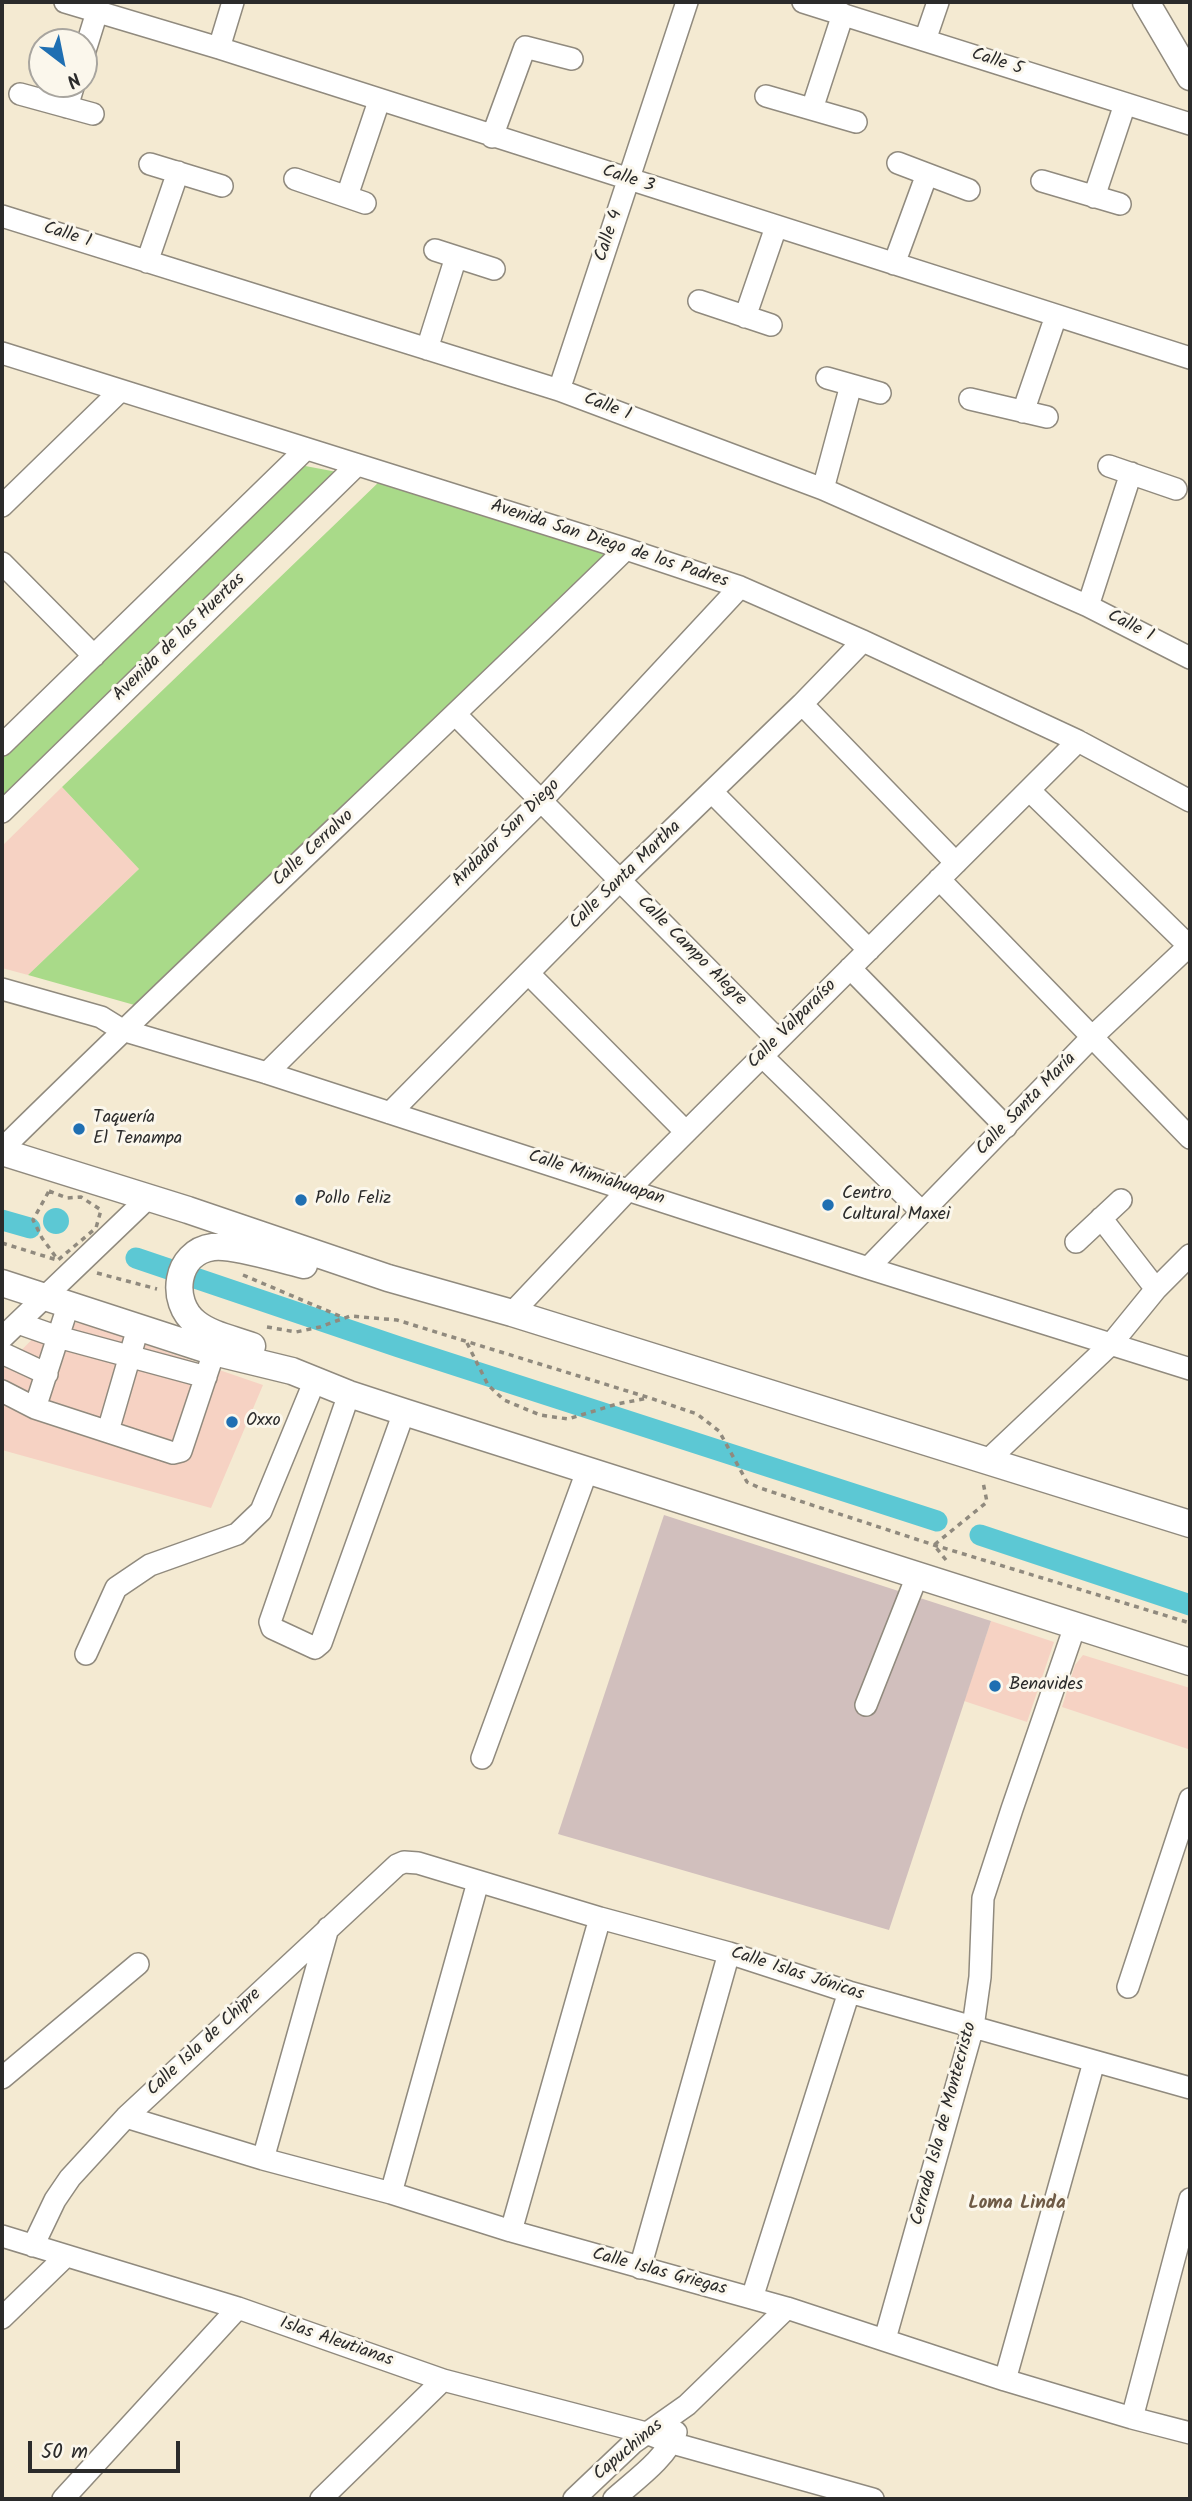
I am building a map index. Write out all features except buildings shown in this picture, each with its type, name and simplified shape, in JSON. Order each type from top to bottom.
[{"type":"main road","points":[[1146,2],[1190,77]]},
{"type":"main road","points":[[2,1150],[388,1278],[512,1313],[1190,1524]]},
{"type":"main road","points":[[303,1376],[252,1346],[207,1330],[194,1321],[185,1309],[182,1275],[200,1251],[212,1247],[228,1248],[356,1277],[388,1278]]},
{"type":"main road","points":[[2,1283],[215,1352],[303,1376],[404,1412],[1190,1662]]},
{"type":"street","name":"Calle 3","points":[[65,2],[219,48],[1190,358]]},
{"type":"street","points":[[219,48],[233,2]]},
{"type":"street","name":"Calle 4","points":[[559,390],[687,2]]},
{"type":"street","name":"Calle 5","points":[[803,2],[1190,124]]},
{"type":"street","points":[[925,40],[938,2]]},
{"type":"street","points":[[92,28],[97,12]]},
{"type":"street","points":[[812,109],[843,14]]},
{"type":"street","points":[[492,136],[525,47],[572,59]]},
{"type":"street","points":[[20,94],[93,114]]},
{"type":"street","points":[[766,96],[856,121]]},
{"type":"street","points":[[67,107],[70,98]]},
{"type":"street","points":[[295,179],[356,200],[379,101]]},
{"type":"street","points":[[1094,197],[1125,104]]},
{"type":"street","points":[[898,163],[969,190]]},
{"type":"street","points":[[150,164],[222,186]]},
{"type":"street","points":[[147,261],[178,173]]},
{"type":"street","points":[[894,264],[927,174]]},
{"type":"street","points":[[1042,181],[1120,204]]},
{"type":"street","name":"Calle 1","points":[[2,216],[559,390],[823,489],[1088,606],[1190,658]]},
{"type":"street","points":[[745,317],[776,227]]},
{"type":"street","points":[[435,250],[494,269]]},
{"type":"street","points":[[427,349],[456,257]]},
{"type":"street","points":[[699,302],[771,325]]},
{"type":"street","points":[[1023,411],[1056,316]]},
{"type":"street","name":"Avenida San Diego de los Padres","points":[[2,354],[740,587],[1078,741],[1190,801]]},
{"type":"street","points":[[827,378],[880,393]]},
{"type":"street","points":[[823,489],[851,385]]},
{"type":"street","points":[[2,506],[120,391]]},
{"type":"street","points":[[970,399],[1047,417]]},
{"type":"street","points":[[2,745],[306,449]]},
{"type":"street","name":"Avenida de las Huertas","points":[[2,811],[357,465]]},
{"type":"street","points":[[1109,466],[1176,489]]},
{"type":"street","points":[[1088,606],[1131,473]]},
{"type":"street","name":"Calle Cerralvo","points":[[2,1150],[122,1030],[456,715],[626,549]]},
{"type":"street","points":[[2,563],[94,656]]},
{"type":"street","name":"Andador San Diego","points":[[267,1073],[541,801],[740,587]]},
{"type":"street","name":"Calle Santa Martha","points":[[390,1113],[620,880],[802,705],[863,641]]},
{"type":"street","points":[[802,705],[956,863]]},
{"type":"street","name":"Calle Campo Alegre","points":[[456,715],[778,1040]]},
{"type":"street","name":"Calle Valparaíso","points":[[512,1313],[629,1189],[1078,741]]},
{"type":"street","points":[[1029,790],[1190,946]]},
{"type":"street","points":[[712,792],[869,950]]},
{"type":"street","points":[[939,880],[1190,1138]]},
{"type":"street","name":"Calle Santa María","points":[[868,1268],[1092,1037],[1190,946]]},
{"type":"street","points":[[850,968],[1006,1127]]},
{"type":"street","points":[[528,973],[686,1132]]},
{"type":"street","name":"Calle Mimiahuapan","points":[[2,989],[100,1017],[122,1030],[267,1073],[868,1268],[1190,1369]]},
{"type":"street","points":[[762,1056],[922,1212]]},
{"type":"street","points":[[2,1338],[18,1323],[57,1302],[148,1198]]},
{"type":"street","points":[[1076,1242],[1121,1200]]},
{"type":"street","points":[[1101,1218],[1156,1289]]},
{"type":"street","points":[[983,1460],[1112,1343],[1156,1289],[1190,1255]]},
{"type":"street","points":[[35,1408],[58,1337],[57,1302]]},
{"type":"street","points":[[18,1323],[58,1337],[206,1377]]},
{"type":"street","points":[[108,1432],[138,1328]]},
{"type":"street","points":[[2,1391],[35,1408],[173,1453],[181,1451],[215,1352]]},
{"type":"street","points":[[2,1353],[47,1374]]},
{"type":"street","points":[[86,1654],[116,1588],[150,1565],[237,1534],[261,1511],[303,1376]]},
{"type":"street","points":[[349,1394],[270,1622],[272,1628],[315,1648],[321,1643],[404,1412]]},
{"type":"street","points":[[482,1758],[587,1471]]},
{"type":"street","points":[[866,1705],[917,1576]]},
{"type":"street","name":"Cerrada Isla de Montecristo","points":[[885,2339],[973,2027],[980,1977],[983,1898],[1075,1626]]},
{"type":"street","points":[[1128,1987],[1190,1799]]},
{"type":"street","name":"Calle Islas Jónicas","points":[[404,1862],[418,1863],[600,1918],[729,1953],[849,1992],[1190,2088]]},
{"type":"street","name":"Calle Isla de Chipre","points":[[33,2246],[55,2200],[70,2178],[126,2117],[329,1927],[397,1865],[404,1862]]},
{"type":"street","points":[[391,2193],[478,1882]]},
{"type":"street","points":[[511,2231],[600,1918]]},
{"type":"street","points":[[263,2159],[329,1927]]},
{"type":"street","points":[[640,2268],[729,1953]]},
{"type":"street","points":[[2,2078],[138,1964]]},
{"type":"street","points":[[752,2298],[849,1992]]},
{"type":"street","points":[[1005,2380],[1094,2062]]},
{"type":"street","name":"Calle Islas Griegas","points":[[126,2117],[263,2159],[391,2193],[511,2231],[787,2308],[1005,2380],[1190,2433]]},
{"type":"street","points":[[1132,2418],[1190,2199]]},
{"type":"street","name":"Islas Aleutianas","points":[[2,2236],[238,2308],[443,2380],[646,2433],[672,2443],[873,2499]]},
{"type":"street","points":[[2,2318],[65,2257]]},
{"type":"street","points":[[63,2499],[238,2308]]},
{"type":"street","name":"Capuchinas","points":[[574,2499],[633,2443],[687,2405],[787,2308]]},
{"type":"street","points":[[321,2499],[443,2380]]},
{"type":"street","name":"Capuchinas","points":[[614,2499],[672,2443],[687,2405]]},
{"type":"path","points":[[67,1198],[49,1191],[33,1220],[58,1260],[96,1228],[101,1210],[80,1197]]},
{"type":"path","points":[[234,1267],[243,1275],[342,1317]]},
{"type":"path","points":[[268,1327],[296,1332],[320,1327],[342,1317],[397,1320],[697,1413],[719,1431],[747,1482],[760,1488],[934,1545],[1190,1623]]},
{"type":"path","points":[[467,1343],[488,1385],[504,1400],[540,1415],[568,1419],[617,1404],[650,1398]]},
{"type":"path","points":[[934,1545],[987,1502],[983,1460]]},
{"type":"path","points":[[934,1545],[948,1564]]},
{"type":"shaded area","points":[[62,787],[139,869],[28,975],[2,968],[2,846]]},
{"type":"shaded area","points":[[51,1320],[85,1324],[263,1385],[211,1508],[2,1450],[2,1370]]},
{"type":"shaded area","points":[[664,1515],[991,1621],[889,1930],[558,1834]]},
{"type":"shaded area","points":[[991,1621],[1054,1642],[1027,1722],[964,1701]]},
{"type":"shaded area","points":[[1083,1655],[1190,1688],[1188,1749],[1062,1707],[1075,1665]]},
{"type":"green space","points":[[300,465],[337,472],[2,798],[2,756]]},
{"type":"green space","points":[[381,480],[612,553],[138,1006],[28,975],[139,869],[62,787]]},
{"type":"water","points":[[56,1208],[65,1212],[69,1221],[65,1230],[56,1234],[47,1230],[43,1221],[47,1212]]},
{"type":"waterway","points":[[2,1220],[30,1228]]},
{"type":"waterway","points":[[136,1258],[399,1347],[937,1521]]},
{"type":"waterway","points":[[980,1535],[1190,1605]]},
{"type":"place","name":"Taquería El Tenampa","points":[[79,1129]]},
{"type":"place","name":"Pollo Feliz","points":[[301,1200]]},
{"type":"place","name":"Centro Cultural Maxei","points":[[828,1205]]},
{"type":"place","name":"Oxxo","points":[[232,1422]]},
{"type":"place","name":"Benavides","points":[[995,1686]]},
{"type":"district","name":"Loma Linda","points":[[1017,2205]]}]
